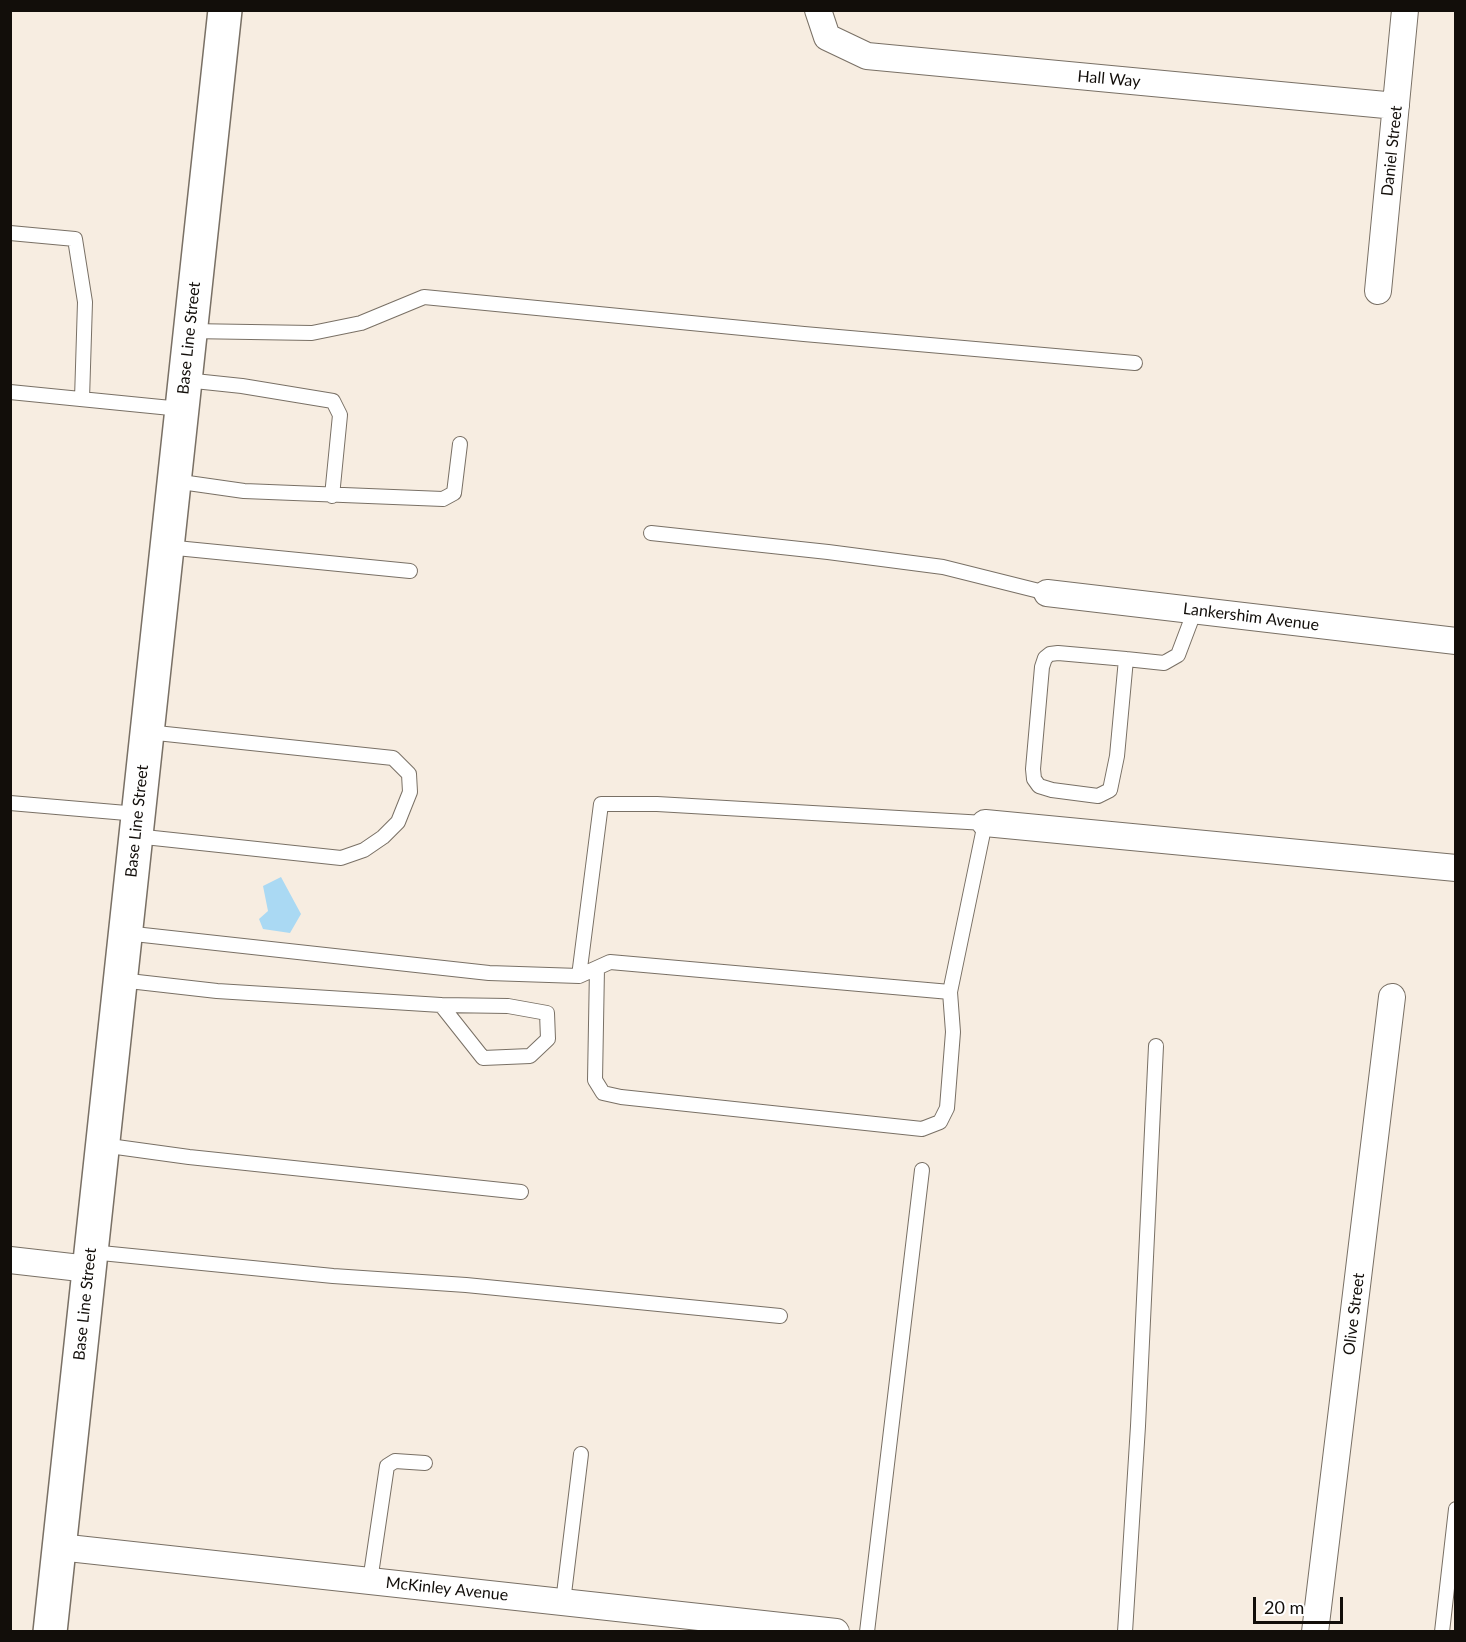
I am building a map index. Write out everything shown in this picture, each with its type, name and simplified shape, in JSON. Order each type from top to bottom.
[{"type":"main road","name":"Base Line Street","points":[[50,1632],[225,10]]},
{"type":"street","name":"Hall Way","points":[[818,10],[827,37],[867,56],[1396,106]]},
{"type":"street","name":"Daniel Street","points":[[1378,291],[1405,10]]},
{"type":"street","name":"Lankershim Avenue","points":[[1047,593],[1455,641]]},
{"type":"street","points":[[986,823],[1455,868]]},
{"type":"street","name":"Olive Street","points":[[1315,1632],[1392,997]]},
{"type":"street","points":[[10,1260],[90,1261]]},
{"type":"street","name":"McKinley Avenue","points":[[59,1547],[836,1632]]},
{"type":"lane","points":[[10,233],[75,239],[85,302],[81,399]]},
{"type":"lane","points":[[189,331],[312,333],[361,323],[424,297],[1135,363]]},
{"type":"lane","points":[[10,392],[81,399],[183,394],[253,387],[333,401],[340,415],[332,496]]},
{"type":"lane","points":[[174,481],[231,490],[443,499],[454,493],[460,444]]},
{"type":"lane","points":[[651,533],[943,567],[1047,593]]},
{"type":"lane","points":[[166,547],[410,571]]},
{"type":"lane","points":[[1126,659],[1117,756],[1110,790],[1098,796],[1040,786],[1034,779],[1033,769],[1042,666],[1045,658],[1050,654],[1058,653],[1126,659],[1164,663],[1178,656],[1195,610]]},
{"type":"lane","points":[[10,803],[341,858],[364,850],[383,837],[398,822],[410,792],[409,774],[393,758],[147,732]]},
{"type":"lane","points":[[579,976],[601,804],[657,804],[986,823],[950,992],[953,1032],[947,1108],[940,1122],[922,1128],[603,1093],[595,1080],[597,968]]},
{"type":"lane","points":[[125,933],[489,973],[579,976],[610,962],[950,992]]},
{"type":"lane","points":[[120,981],[217,991],[441,1005],[508,1006],[547,1013],[548,1039],[530,1056],[483,1058],[441,1005]]},
{"type":"lane","points":[[1125,1632],[1156,1046]]},
{"type":"lane","points":[[102,1145],[189,1157],[521,1192]]},
{"type":"lane","points":[[867,1632],[922,1170]]},
{"type":"lane","points":[[90,1261],[466,1285],[780,1316]]},
{"type":"lane","points":[[563,1602],[581,1454]]},
{"type":"lane","points":[[370,1581],[387,1466],[395,1461],[425,1463]]},
{"type":"lane","points":[[1442,1632],[1455,1509]]},
{"type":"water","points":[[281,877],[301,914],[290,933],[263,929],[259,919],[268,911],[263,886]]}]
